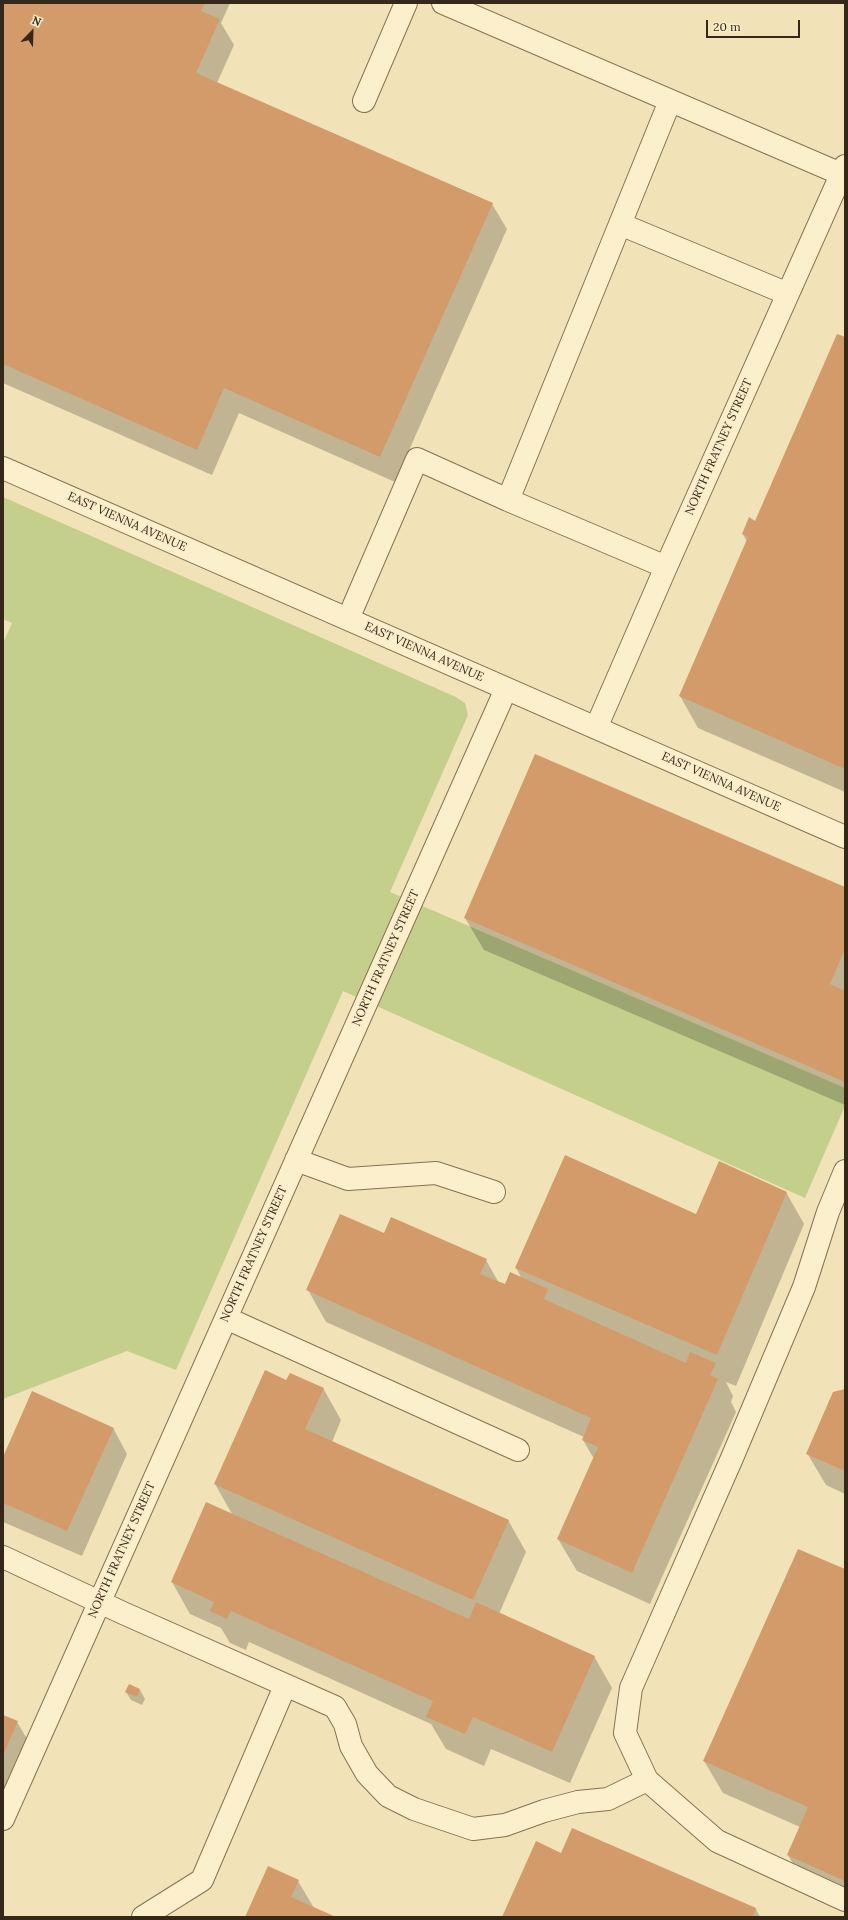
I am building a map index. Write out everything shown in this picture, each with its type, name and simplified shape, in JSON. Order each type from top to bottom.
[{"type":"street","points":[[364,101],[406,3]]},
{"type":"street","points":[[443,3],[670,101],[843,170]]},
{"type":"street","points":[[508,500],[670,101]]},
{"type":"street","name":"NORTH FRATNEY STREET","points":[[596,728],[843,170]]},
{"type":"street","points":[[620,224],[788,294]]},
{"type":"street","points":[[348,619],[417,459],[508,500],[666,567]]},
{"type":"street","name":"EAST VIENNA AVENUE","points":[[3,468],[845,837]]},
{"type":"street","name":"NORTH FRATNEY STREET","points":[[3,1819],[506,689]]},
{"type":"street","points":[[296,1160],[348,1179],[436,1173],[494,1192]]},
{"type":"street","points":[[845,1171],[828,1212],[804,1287],[732,1458],[631,1688],[625,1733],[647,1780],[717,1841],[845,1900]]},
{"type":"street","points":[[226,1318],[518,1450]]},
{"type":"street","points":[[3,1557],[99,1602],[335,1707],[345,1724],[351,1746],[367,1774],[388,1796],[414,1809],[473,1830],[505,1825],[544,1811],[578,1802],[608,1799],[647,1780]]},
{"type":"street","points":[[143,1917],[202,1880],[285,1686]]},
{"type":"green space","points":[[3,497],[456,697],[465,703],[468,715],[390,892],[845,1088],[845,1106],[805,1198],[343,991],[176,1370],[127,1351],[3,1399],[3,643],[12,623],[3,619]]},
{"type":"building","points":[[3,3],[205,3],[201,11],[220,19],[196,73],[493,203],[380,457],[224,388],[197,450],[3,364]]},
{"type":"building","points":[[837,334],[845,337],[845,769],[679,696],[748,537],[742,534],[749,517],[755,521]]},
{"type":"building","points":[[535,754],[845,887],[845,949],[830,984],[845,991],[845,1082],[464,918]]},
{"type":"building","points":[[565,1155],[696,1214],[719,1161],[787,1192],[717,1355],[515,1268]]},
{"type":"building","points":[[340,1214],[384,1233],[391,1217],[487,1259],[480,1274],[505,1284],[510,1272],[548,1289],[544,1299],[686,1363],[690,1352],[716,1363],[710,1375],[718,1379],[632,1573],[557,1539],[598,1447],[582,1440],[591,1418],[306,1290]]},
{"type":"building","points":[[265,1370],[286,1380],[290,1373],[324,1388],[305,1429],[509,1520],[473,1600],[214,1484]]},
{"type":"building","points":[[845,1389],[845,1471],[806,1454],[833,1392]]},
{"type":"building","points":[[32,1391],[114,1428],[67,1531],[3,1503],[3,1457]]},
{"type":"building","points":[[206,1502],[469,1619],[476,1602],[595,1656],[552,1752],[473,1717],[465,1734],[426,1717],[433,1701],[231,1611],[227,1619],[210,1611],[214,1602],[171,1582]]},
{"type":"building","points":[[798,1549],[845,1569],[845,1881],[787,1855],[808,1807],[703,1761]]},
{"type":"building","points":[[129,1684],[140,1689],[137,1697],[125,1692]]},
{"type":"building","points":[[3,1715],[18,1721],[3,1755]]},
{"type":"building","points":[[572,1828],[756,1908],[753,1917],[502,1917],[536,1841],[561,1853]]},
{"type":"building","points":[[268,1866],[299,1880],[291,1897],[336,1917],[245,1917]]}]
